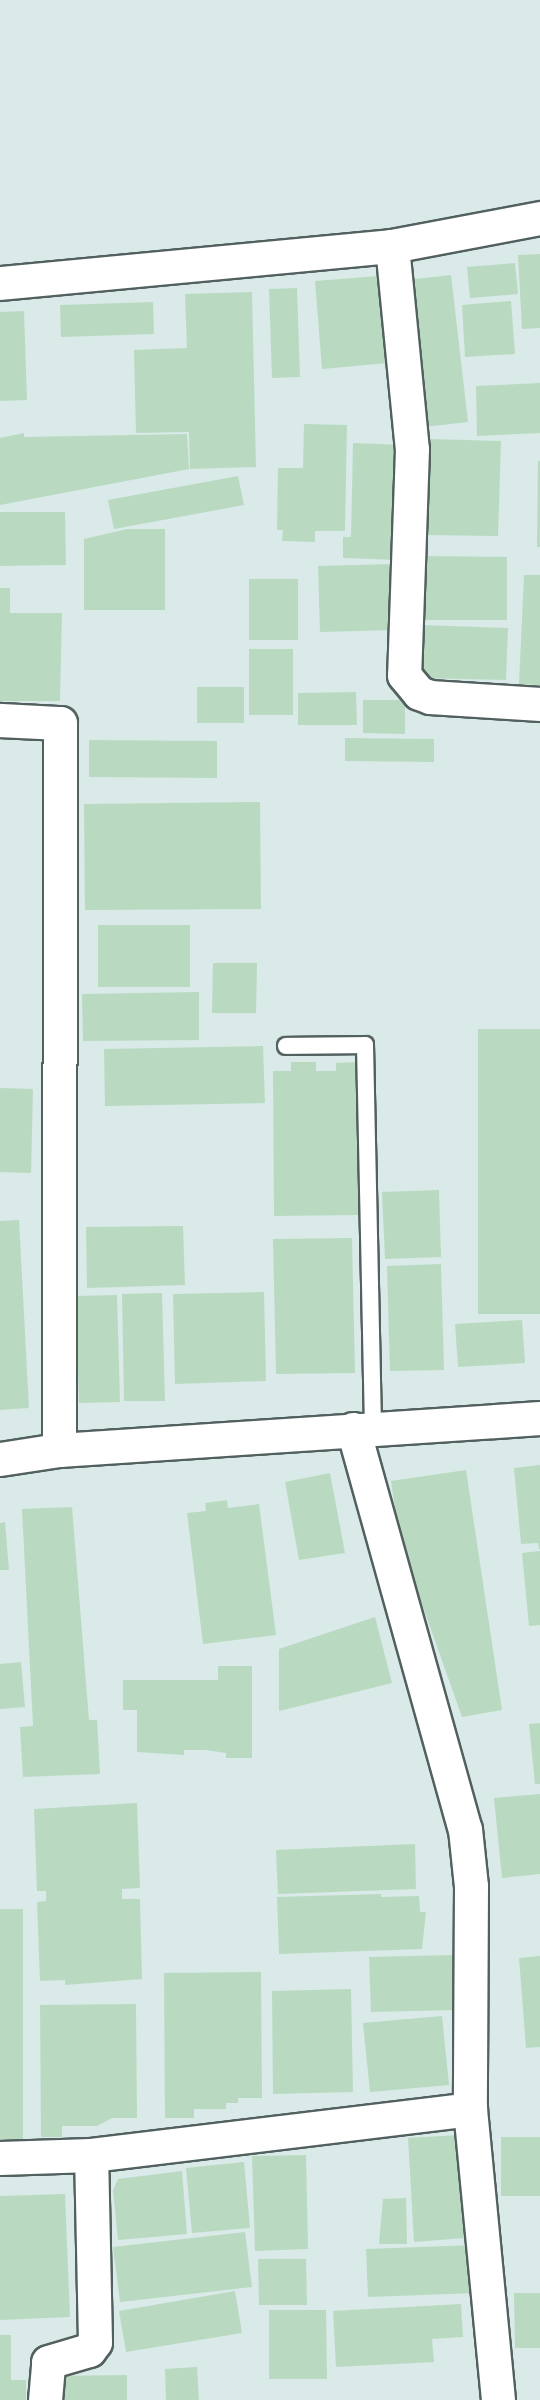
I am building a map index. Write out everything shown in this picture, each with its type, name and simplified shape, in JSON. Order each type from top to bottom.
[{"type":"street","points":[[0,283],[392,246],[540,218]]},
{"type":"street","points":[[392,246],[412,449],[404,675],[419,693],[430,697],[540,704]]},
{"type":"street","points":[[0,720],[60,723],[59,1450]]},
{"type":"street","points":[[0,1459],[59,1450],[540,1418]]},
{"type":"street","points":[[363,1428],[465,1829],[472,1921],[470,2109],[498,2400]]},
{"type":"street","points":[[0,2158],[91,2155],[470,2109]]},
{"type":"street","points":[[45,2400],[48,2362],[89,2350],[95,2342],[91,2155]]},
{"type":"lane","points":[[286,1046],[365,1045],[363,1428]]},
{"type":"building","points":[[540,254],[540,328],[522,329],[518,255]]},
{"type":"building","points":[[515,263],[518,294],[470,298],[467,267]]},
{"type":"building","points":[[451,275],[468,422],[424,427],[406,280]]},
{"type":"building","points":[[379,276],[388,363],[322,369],[315,281]]},
{"type":"building","points":[[297,288],[300,377],[272,378],[269,289]]},
{"type":"building","points":[[252,292],[256,467],[190,469],[189,432],[136,433],[134,350],[187,348],[185,294]]},
{"type":"building","points":[[511,301],[515,354],[465,357],[462,305]]},
{"type":"building","points":[[153,302],[154,334],[61,337],[60,305]]},
{"type":"building","points":[[24,311],[27,400],[0,401],[0,312]]},
{"type":"building","points":[[540,383],[540,433],[477,436],[476,386]]},
{"type":"building","points":[[304,424],[347,425],[345,531],[315,531],[315,542],[282,541],[283,530],[277,530],[278,468],[303,468]]},
{"type":"building","points":[[24,433],[24,437],[187,434],[189,469],[0,505],[0,438]]},
{"type":"building","points":[[428,439],[501,441],[498,536],[426,535]]},
{"type":"building","points":[[353,443],[401,445],[399,560],[343,558],[343,537],[351,537]]},
{"type":"building","points":[[538,461],[540,461],[540,547],[537,547]]},
{"type":"building","points":[[238,476],[244,505],[114,529],[108,500]]},
{"type":"building","points":[[0,512],[65,512],[66,565],[0,566]]},
{"type":"building","points":[[127,529],[165,529],[165,610],[84,610],[84,539]]},
{"type":"building","points":[[424,556],[507,557],[507,620],[424,620]]},
{"type":"building","points":[[394,564],[395,630],[320,632],[318,566]]},
{"type":"building","points":[[524,575],[540,575],[540,685],[519,684]]},
{"type":"building","points":[[249,579],[298,579],[298,640],[249,640]]},
{"type":"building","points":[[0,588],[10,588],[10,613],[62,613],[60,701],[0,701]]},
{"type":"building","points":[[421,625],[508,628],[506,680],[419,678]]},
{"type":"building","points":[[249,649],[293,649],[293,715],[249,715]]},
{"type":"building","points":[[197,687],[244,687],[244,723],[197,723]]},
{"type":"building","points":[[356,692],[357,725],[298,725],[298,693]]},
{"type":"building","points":[[363,700],[405,700],[405,734],[363,733]]},
{"type":"building","points":[[345,738],[434,739],[434,762],[345,761]]},
{"type":"building","points":[[89,740],[217,741],[217,778],[89,777]]},
{"type":"building","points":[[260,802],[261,909],[85,910],[84,804]]},
{"type":"building","points":[[98,925],[190,925],[190,987],[98,987]]},
{"type":"building","points":[[213,963],[257,963],[256,1013],[212,1013]]},
{"type":"building","points":[[199,992],[199,1040],[83,1041],[82,994]]},
{"type":"building","points":[[478,1029],[540,1029],[540,1314],[478,1314]]},
{"type":"building","points":[[263,1046],[265,1103],[105,1106],[104,1049]]},
{"type":"building","points":[[291,1062],[316,1062],[316,1071],[336,1071],[336,1063],[358,1062],[358,1215],[274,1216],[273,1071],[291,1071]]},
{"type":"building","points":[[0,1088],[33,1089],[31,1173],[0,1172]]},
{"type":"building","points":[[439,1190],[441,1257],[385,1259],[382,1192]]},
{"type":"building","points":[[19,1220],[29,1408],[0,1410],[0,1221]]},
{"type":"building","points":[[183,1226],[185,1285],[87,1288],[86,1227]]},
{"type":"building","points":[[352,1238],[355,1373],[276,1374],[273,1239]]},
{"type":"building","points":[[441,1264],[444,1370],[390,1371],[387,1266]]},
{"type":"building","points":[[264,1292],[266,1381],[175,1384],[173,1294]]},
{"type":"building","points":[[162,1293],[165,1401],[124,1401],[122,1294]]},
{"type":"building","points":[[117,1295],[120,1402],[79,1403],[76,1296]]},
{"type":"building","points":[[522,1320],[525,1363],[458,1367],[455,1324]]},
{"type":"building","points":[[540,1465],[539,1549],[538,1543],[521,1544],[514,1468]]},
{"type":"building","points":[[466,1470],[502,1710],[462,1717],[400,1542],[391,1481]]},
{"type":"building","points":[[330,1473],[345,1553],[299,1560],[285,1482]]},
{"type":"building","points":[[227,1500],[228,1508],[259,1504],[276,1635],[203,1644],[187,1513],[206,1511],[205,1503]]},
{"type":"building","points":[[72,1507],[89,1720],[97,1720],[100,1774],[23,1777],[20,1727],[33,1726],[22,1509]]},
{"type":"building","points":[[5,1522],[9,1570],[0,1570],[0,1523]]},
{"type":"building","points":[[540,1551],[540,1625],[529,1626],[522,1553]]},
{"type":"building","points":[[375,1617],[392,1683],[279,1711],[279,1649]]},
{"type":"building","points":[[21,1662],[25,1707],[0,1709],[0,1664]]},
{"type":"building","points":[[218,1666],[252,1666],[252,1758],[226,1758],[226,1753],[206,1750],[184,1750],[184,1755],[137,1752],[137,1710],[123,1710],[123,1680],[218,1680]]},
{"type":"building","points":[[540,1723],[540,1784],[535,1784],[529,1724]]},
{"type":"building","points":[[540,1794],[540,1874],[502,1878],[494,1798]]},
{"type":"building","points":[[137,1803],[140,1888],[122,1889],[122,1899],[140,1899],[142,1979],[65,1985],[65,1980],[40,1981],[37,1902],[46,1901],[46,1891],[37,1891],[34,1809]]},
{"type":"building","points":[[415,1844],[416,1889],[278,1894],[276,1850]]},
{"type":"building","points":[[381,1894],[381,1897],[419,1896],[420,1912],[426,1912],[422,1949],[279,1954],[277,1897]]},
{"type":"building","points":[[0,1909],[23,1909],[23,2143],[0,2143]]},
{"type":"building","points":[[454,1955],[455,2010],[371,2012],[369,1957]]},
{"type":"building","points":[[540,1956],[540,2047],[526,2048],[519,1958]]},
{"type":"building","points":[[261,1972],[262,2098],[238,2098],[238,2103],[226,2103],[226,2109],[194,2109],[194,2118],[165,2118],[164,1973]]},
{"type":"building","points":[[351,1989],[353,2092],[273,2094],[272,1991]]},
{"type":"building","points":[[136,2004],[137,2118],[112,2118],[97,2126],[62,2126],[62,2137],[41,2137],[40,2005]]},
{"type":"building","points":[[442,2016],[449,2085],[370,2092],[363,2023]]},
{"type":"building","points":[[459,2135],[465,2238],[414,2242],[408,2138]]},
{"type":"building","points":[[501,2137],[540,2137],[540,2196],[501,2196]]},
{"type":"building","points":[[306,2155],[308,2249],[255,2251],[252,2156]]},
{"type":"building","points":[[244,2162],[250,2228],[192,2233],[186,2168]]},
{"type":"building","points":[[182,2171],[187,2234],[118,2240],[113,2190],[118,2179]]},
{"type":"building","points":[[65,2194],[70,2317],[0,2320],[0,2196]]},
{"type":"building","points":[[406,2198],[407,2244],[379,2244],[383,2199]]},
{"type":"building","points":[[245,2232],[252,2287],[120,2302],[113,2247]]},
{"type":"building","points":[[474,2245],[476,2293],[368,2297],[366,2249]]},
{"type":"building","points":[[258,2259],[306,2259],[307,2305],[259,2305]]},
{"type":"building","points":[[235,2291],[242,2333],[126,2352],[119,2311]]},
{"type":"building","points":[[514,2293],[540,2293],[540,2348],[515,2348]]},
{"type":"building","points":[[461,2304],[463,2337],[432,2339],[434,2362],[336,2367],[333,2311]]},
{"type":"building","points":[[269,2310],[326,2310],[327,2379],[269,2379]]},
{"type":"building","points":[[0,2335],[11,2335],[11,2380],[26,2380],[26,2400],[0,2400]]},
{"type":"building","points":[[197,2367],[199,2400],[166,2400],[165,2369]]},
{"type":"building","points":[[127,2375],[127,2400],[57,2400],[56,2376]]}]
